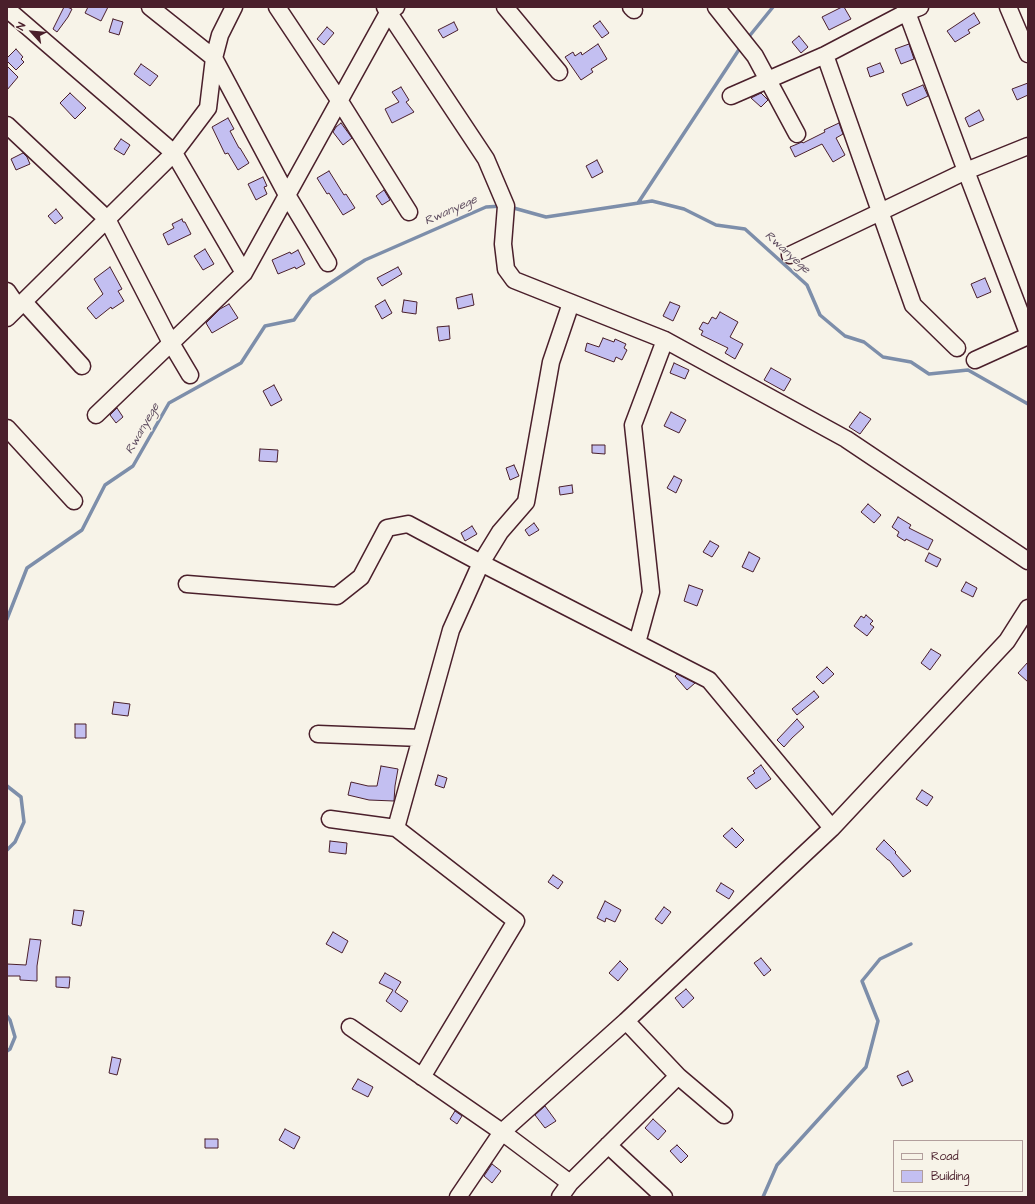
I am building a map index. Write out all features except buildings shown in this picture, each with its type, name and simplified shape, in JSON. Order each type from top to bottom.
[{"type":"street","points":[[150,7],[214,58],[287,195],[328,263]]},
{"type":"street","points":[[16,309],[174,153],[208,108],[214,58],[220,35],[234,7]]},
{"type":"street","points":[[277,7],[339,100],[409,212]]},
{"type":"street","points":[[505,7],[559,72]]},
{"type":"street","points":[[716,7],[754,56],[797,134]]},
{"type":"street","points":[[1008,7],[1028,54]]},
{"type":"street","points":[[96,415],[244,273],[390,8],[486,159],[506,206],[503,244],[506,269],[514,280],[665,340],[846,439],[1028,561]]},
{"type":"street","points":[[7,9],[174,153],[244,273]]},
{"type":"street","points":[[731,96],[825,55],[911,9],[966,171],[1028,332]]},
{"type":"street","points":[[825,55],[912,305],[957,348]]},
{"type":"street","points":[[7,125],[107,220],[171,343],[190,375]]},
{"type":"street","points":[[790,255],[966,171],[1028,146]]},
{"type":"street","points":[[7,290],[16,309],[82,366]]},
{"type":"street","points":[[396,828],[451,630],[481,563],[500,532],[526,502],[551,362],[571,303]]},
{"type":"street","points":[[975,360],[1028,336]]},
{"type":"street","points":[[637,643],[651,592],[633,425],[665,340]]},
{"type":"street","points":[[7,428],[74,501]]},
{"type":"street","points":[[187,584],[337,596],[361,577],[387,528],[408,524],[709,680],[832,828]]},
{"type":"street","points":[[458,1197],[502,1132],[626,1021],[832,828],[1007,641],[1028,608]]},
{"type":"street","points":[[318,734],[421,738]]},
{"type":"street","points":[[330,819],[396,828],[516,921],[422,1077]]},
{"type":"street","points":[[626,1021],[678,1076],[724,1115]]},
{"type":"street","points":[[350,1027],[502,1132],[570,1183]]},
{"type":"street","points":[[560,1197],[570,1183],[678,1076]]},
{"type":"street","points":[[608,1145],[664,1197]]},
{"type":"waterway","points":[[747,39],[773,7]]},
{"type":"waterway","points":[[638,203],[742,45]]},
{"type":"waterway","name":"Rwanyege","points":[[510,207],[546,217],[652,201],[684,209],[716,225],[745,229],[807,285],[820,315],[845,336],[864,342],[883,357],[911,362],[929,374],[968,370],[1028,404]]},
{"type":"waterway","name":"Rwanyege","points":[[7,619],[27,568],[82,530],[105,485],[133,466],[169,403],[241,363],[265,326],[294,320],[311,296],[365,260],[486,207],[502,206]]},
{"type":"waterway","name":"Rwanyege","points":[[7,786],[21,797],[24,822],[15,842],[7,850]]},
{"type":"waterway","points":[[763,1197],[777,1165],[866,1067],[878,1021],[862,981],[880,959],[911,944]]},
{"type":"waterway","name":"Rwanyege","points":[[7,1016],[10,1020],[15,1037],[10,1049],[7,1051]]}]
